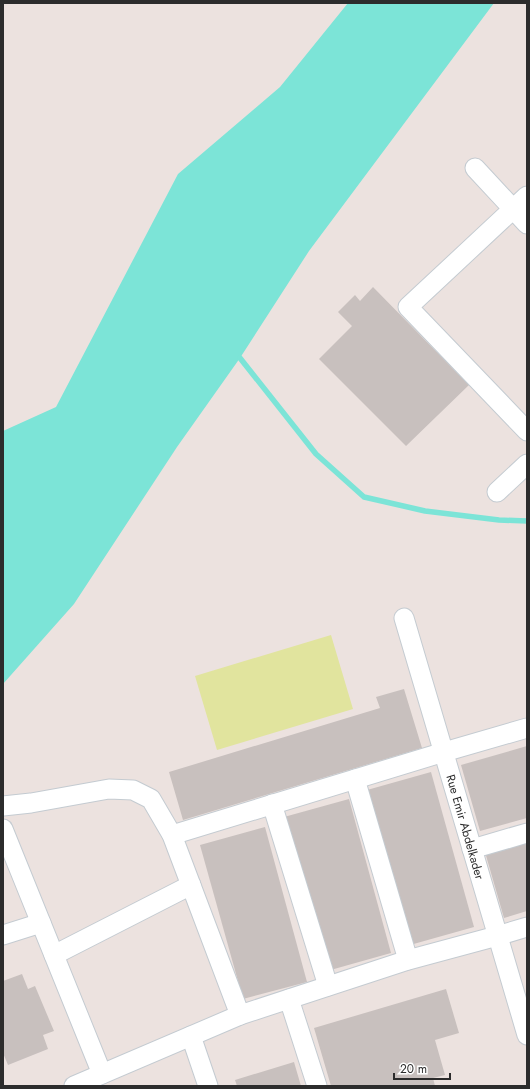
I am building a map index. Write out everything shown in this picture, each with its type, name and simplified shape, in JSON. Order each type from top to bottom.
[{"type":"street","points":[[474,168],[527,224]]},
{"type":"street","points":[[527,196],[408,307],[527,431]]},
{"type":"street","points":[[497,492],[527,464]]},
{"type":"street","name":"Rue Emir Abdelkader","points":[[404,618],[497,936],[519,982],[527,1035]]},
{"type":"street","points":[[172,835],[527,728]]},
{"type":"street","points":[[355,779],[408,960]]},
{"type":"street","points":[[3,806],[31,803],[109,788],[133,790],[151,798],[172,835],[240,1015]]},
{"type":"street","points":[[272,804],[328,986]]},
{"type":"street","points":[[3,829],[102,1074]]},
{"type":"street","points":[[472,849],[527,832]]},
{"type":"street","points":[[54,955],[191,885]]},
{"type":"street","points":[[3,935],[41,923]]},
{"type":"street","points":[[74,1086],[240,1015],[408,960],[527,927]]},
{"type":"street","points":[[289,999],[317,1086]]},
{"type":"street","points":[[191,1036],[208,1086]]},
{"type":"green space","points":[[331,635],[353,709],[217,750],[195,676]]},
{"type":"water","points":[[348,3],[494,3],[309,251],[240,358],[177,447],[74,604],[3,684],[3,431],[56,407],[178,174],[280,87]]},
{"type":"building","points":[[373,287],[469,385],[406,446],[319,359],[352,326],[338,312],[355,295],[360,301]]},
{"type":"building","points":[[404,689],[422,748],[183,820],[169,772],[380,708],[376,697]]},
{"type":"building","points":[[527,746],[527,818],[480,831],[461,765]]},
{"type":"building","points":[[431,772],[474,927],[410,945],[367,790]]},
{"type":"building","points":[[349,799],[391,953],[327,971],[284,817]]},
{"type":"building","points":[[265,827],[307,982],[243,999],[200,845]]},
{"type":"building","points":[[527,840],[527,911],[504,918],[485,852]]},
{"type":"building","points":[[22,974],[28,989],[35,986],[54,1031],[43,1035],[48,1049],[8,1065],[3,1053],[3,981]]},
{"type":"building","points":[[446,989],[459,1033],[435,1040],[445,1075],[433,1078],[435,1086],[331,1086],[314,1028]]},
{"type":"building","points":[[294,1062],[301,1086],[237,1086],[235,1080]]},
{"type":"waterway","points":[[240,358],[316,454],[364,497],[425,511],[499,520],[527,521]]}]
